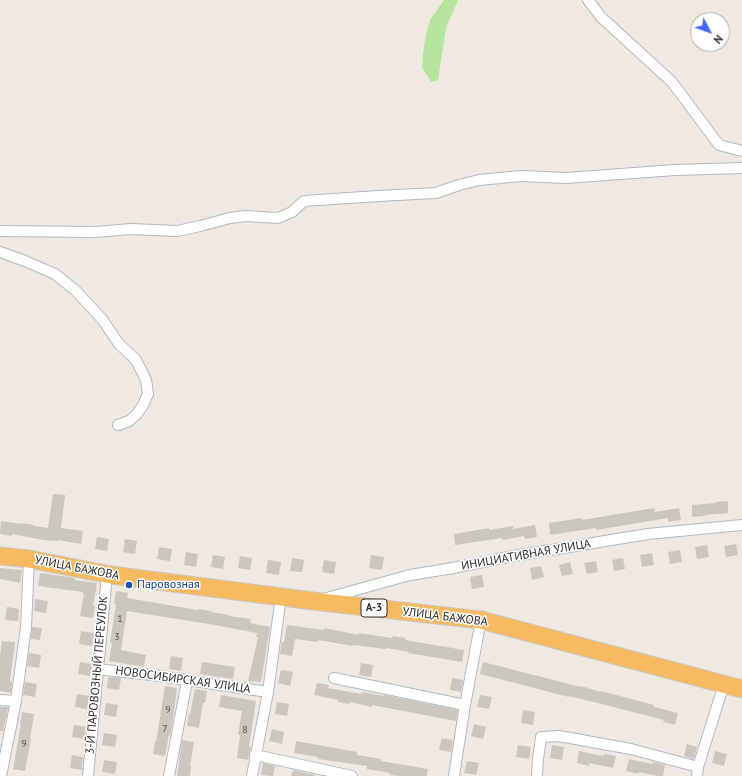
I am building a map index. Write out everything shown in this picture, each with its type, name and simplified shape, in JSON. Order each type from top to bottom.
[{"type":"highway","name":"УЛИЦА БАЖОВА","points":[[0,556],[29,559],[107,575],[313,601],[481,620],[742,689]]},
{"type":"street","points":[[588,0],[601,16],[672,82],[719,145],[742,151]]},
{"type":"street","points":[[0,231],[95,232],[131,229],[177,231],[230,218],[246,216],[278,218],[292,212],[304,202],[436,193],[479,180],[521,176],[566,178],[675,170],[742,168]]},
{"type":"street","points":[[0,252],[55,274],[75,290],[102,319],[119,344],[136,360],[146,380],[148,394],[137,414],[129,421],[118,425]]},
{"type":"street","name":"ИНИЦИАТИВНАЯ УЛИЦА","points":[[313,601],[410,575],[514,556],[648,534],[742,525]]},
{"type":"street","points":[[1,776],[16,701],[26,627],[29,559]]},
{"type":"street","name":"3-Й ПАРОВОЗНЫЙ ПЕРЕУЛОК","points":[[88,776],[107,575]]},
{"type":"street","points":[[252,776],[268,692],[281,596]]},
{"type":"street","points":[[454,776],[465,705],[481,620]]},
{"type":"street","name":"НОВОСИБИРСКАЯ УЛИЦА","points":[[97,669],[160,676],[268,692]]},
{"type":"street","points":[[334,678],[465,705]]},
{"type":"street","points":[[169,776],[187,681]]},
{"type":"street","points":[[537,776],[541,737],[560,736],[631,749],[697,772],[724,684]]},
{"type":"street","points":[[0,700],[16,701]]},
{"type":"street","points":[[255,755],[352,776]]},
{"type":"green space","points":[[444,0],[458,0],[446,28],[438,80],[431,82],[422,67],[426,34],[430,20]]},
{"type":"building","points":[[53,494],[65,495],[61,528],[83,531],[81,544],[58,540],[44,540],[12,534],[12,536],[0,534],[1,521],[48,528]]},
{"type":"building","points":[[728,501],[728,513],[692,517],[692,505]]},
{"type":"building","points":[[654,508],[655,512],[679,508],[681,520],[668,522],[668,518],[596,530],[596,528],[550,535],[549,523],[582,518],[582,520]]},
{"type":"building","points":[[535,525],[537,537],[525,539],[524,536],[503,540],[502,538],[455,545],[454,534],[489,528],[489,530],[513,526],[513,529]]},
{"type":"building","points":[[97,537],[109,539],[107,551],[95,549]]},
{"type":"building","points":[[125,539],[137,541],[135,554],[123,552]]},
{"type":"building","points":[[736,544],[738,555],[726,557],[724,546]]},
{"type":"building","points":[[707,545],[709,557],[697,559],[695,547]]},
{"type":"building","points":[[159,547],[172,549],[170,561],[157,559]]},
{"type":"building","points":[[680,550],[682,562],[670,564],[668,552]]},
{"type":"building","points":[[186,552],[198,554],[196,567],[184,565]]},
{"type":"building","points":[[652,553],[654,565],[642,567],[640,555]]},
{"type":"building","points":[[213,555],[225,557],[223,569],[211,567]]},
{"type":"building","points":[[371,555],[384,557],[382,570],[369,568]]},
{"type":"building","points":[[240,556],[252,558],[250,570],[238,568]]},
{"type":"building","points":[[292,558],[304,560],[302,572],[290,571]]},
{"type":"building","points":[[623,558],[625,569],[614,571],[612,560]]},
{"type":"building","points":[[268,560],[281,562],[279,575],[266,573]]},
{"type":"building","points":[[324,560],[336,562],[334,574],[322,572]]},
{"type":"building","points":[[596,561],[598,572],[587,574],[584,563]]},
{"type":"building","points":[[570,562],[573,574],[562,576],[559,565]]},
{"type":"building","points":[[541,566],[544,577],[532,580],[530,568]]},
{"type":"building","points":[[0,568],[22,570],[20,583],[0,579]]},
{"type":"building","points":[[40,573],[97,583],[93,606],[95,606],[93,618],[80,616],[84,594],[83,592],[38,586]]},
{"type":"building","points":[[482,575],[484,587],[472,589],[470,577]]},
{"type":"building","points":[[116,591],[128,593],[127,598],[211,611],[229,616],[251,619],[250,623],[270,627],[261,682],[248,681],[258,637],[256,637],[257,633],[127,611],[121,650],[146,655],[144,667],[109,661],[112,643],[110,642],[116,604],[114,604]]},
{"type":"building","points":[[35,599],[48,601],[46,613],[34,611]]},
{"type":"building","points":[[7,607],[19,609],[18,621],[5,620]]},
{"type":"building","points":[[287,625],[324,630],[324,628],[359,635],[359,633],[392,638],[393,636],[405,638],[405,640],[464,650],[462,662],[387,648],[353,646],[318,640],[318,642],[295,639],[292,656],[280,654]]},
{"type":"building","points":[[32,627],[42,628],[40,640],[31,639]]},
{"type":"building","points":[[81,631],[94,633],[92,646],[79,644]]},
{"type":"building","points":[[2,641],[15,642],[10,681],[12,682],[11,693],[0,691],[0,656]]},
{"type":"building","points":[[29,653],[41,655],[39,668],[27,666]]},
{"type":"building","points":[[171,656],[183,658],[181,671],[169,669]]},
{"type":"building","points":[[80,662],[92,664],[90,676],[78,674]]},
{"type":"building","points":[[202,662],[235,667],[233,679],[200,674]]},
{"type":"building","points":[[483,662],[654,705],[654,707],[678,713],[675,725],[663,722],[664,720],[480,674]]},
{"type":"building","points":[[361,663],[373,665],[371,677],[359,675]]},
{"type":"building","points":[[281,670],[293,672],[290,686],[278,683]]},
{"type":"building","points":[[108,677],[121,678],[119,690],[107,688]]},
{"type":"building","points":[[452,678],[463,680],[461,692],[450,690]]},
{"type":"building","points":[[25,682],[37,684],[35,697],[23,695]]},
{"type":"building","points":[[317,683],[329,685],[328,688],[361,694],[362,692],[384,695],[458,710],[456,721],[372,705],[372,707],[350,702],[350,704],[338,702],[338,700],[314,695]]},
{"type":"building","points":[[165,686],[177,688],[172,726],[165,756],[153,754]]},
{"type":"building","points":[[195,689],[207,691],[205,703],[203,703],[199,728],[187,726]]},
{"type":"building","points":[[77,694],[89,696],[87,709],[75,707]]},
{"type":"building","points":[[221,695],[256,701],[249,747],[251,748],[248,760],[237,758],[240,735],[238,735],[242,711],[219,707]]},
{"type":"building","points":[[480,695],[492,697],[489,709],[477,707]]},
{"type":"building","points":[[277,702],[289,704],[287,716],[275,714]]},
{"type":"building","points":[[106,703],[118,705],[116,717],[104,715]]},
{"type":"building","points":[[0,707],[8,707],[3,731],[0,731]]},
{"type":"building","points":[[523,710],[535,712],[533,725],[521,723]]},
{"type":"building","points":[[22,712],[34,714],[25,771],[13,769]]},
{"type":"building","points":[[474,724],[486,727],[483,739],[471,736]]},
{"type":"building","points":[[74,725],[86,727],[84,739],[72,737]]},
{"type":"building","points":[[272,729],[284,732],[282,744],[269,741]]},
{"type":"building","points":[[104,733],[117,735],[115,747],[102,745]]},
{"type":"building","points":[[442,738],[453,740],[451,752],[439,750]]},
{"type":"building","points":[[182,740],[194,742],[190,776],[177,776]]},
{"type":"building","points":[[296,741],[357,752],[357,755],[381,759],[381,761],[428,769],[427,776],[390,775],[390,773],[367,769],[367,766],[318,759],[318,757],[294,753]]},
{"type":"building","points":[[687,744],[697,747],[694,759],[684,756]]},
{"type":"building","points":[[518,745],[531,747],[529,759],[516,757]]},
{"type":"building","points":[[552,745],[564,747],[562,760],[550,758]]},
{"type":"building","points":[[579,751],[603,756],[604,754],[616,756],[613,768],[589,763],[589,766],[577,763]]},
{"type":"building","points":[[715,751],[727,754],[724,766],[712,763]]},
{"type":"building","points":[[72,755],[83,757],[82,770],[70,768]]},
{"type":"building","points":[[629,759],[665,765],[663,776],[639,772],[639,774],[626,771]]},
{"type":"building","points":[[104,760],[117,762],[115,774],[102,772]]},
{"type":"building","points":[[467,761],[479,763],[476,775],[464,773]]},
{"type":"building","points":[[263,763],[275,766],[273,776],[261,775]]},
{"type":"building","points":[[293,770],[315,775],[315,776],[291,776]]},
{"type":"place","name":"Паровозная","points":[[129,585]]}]
